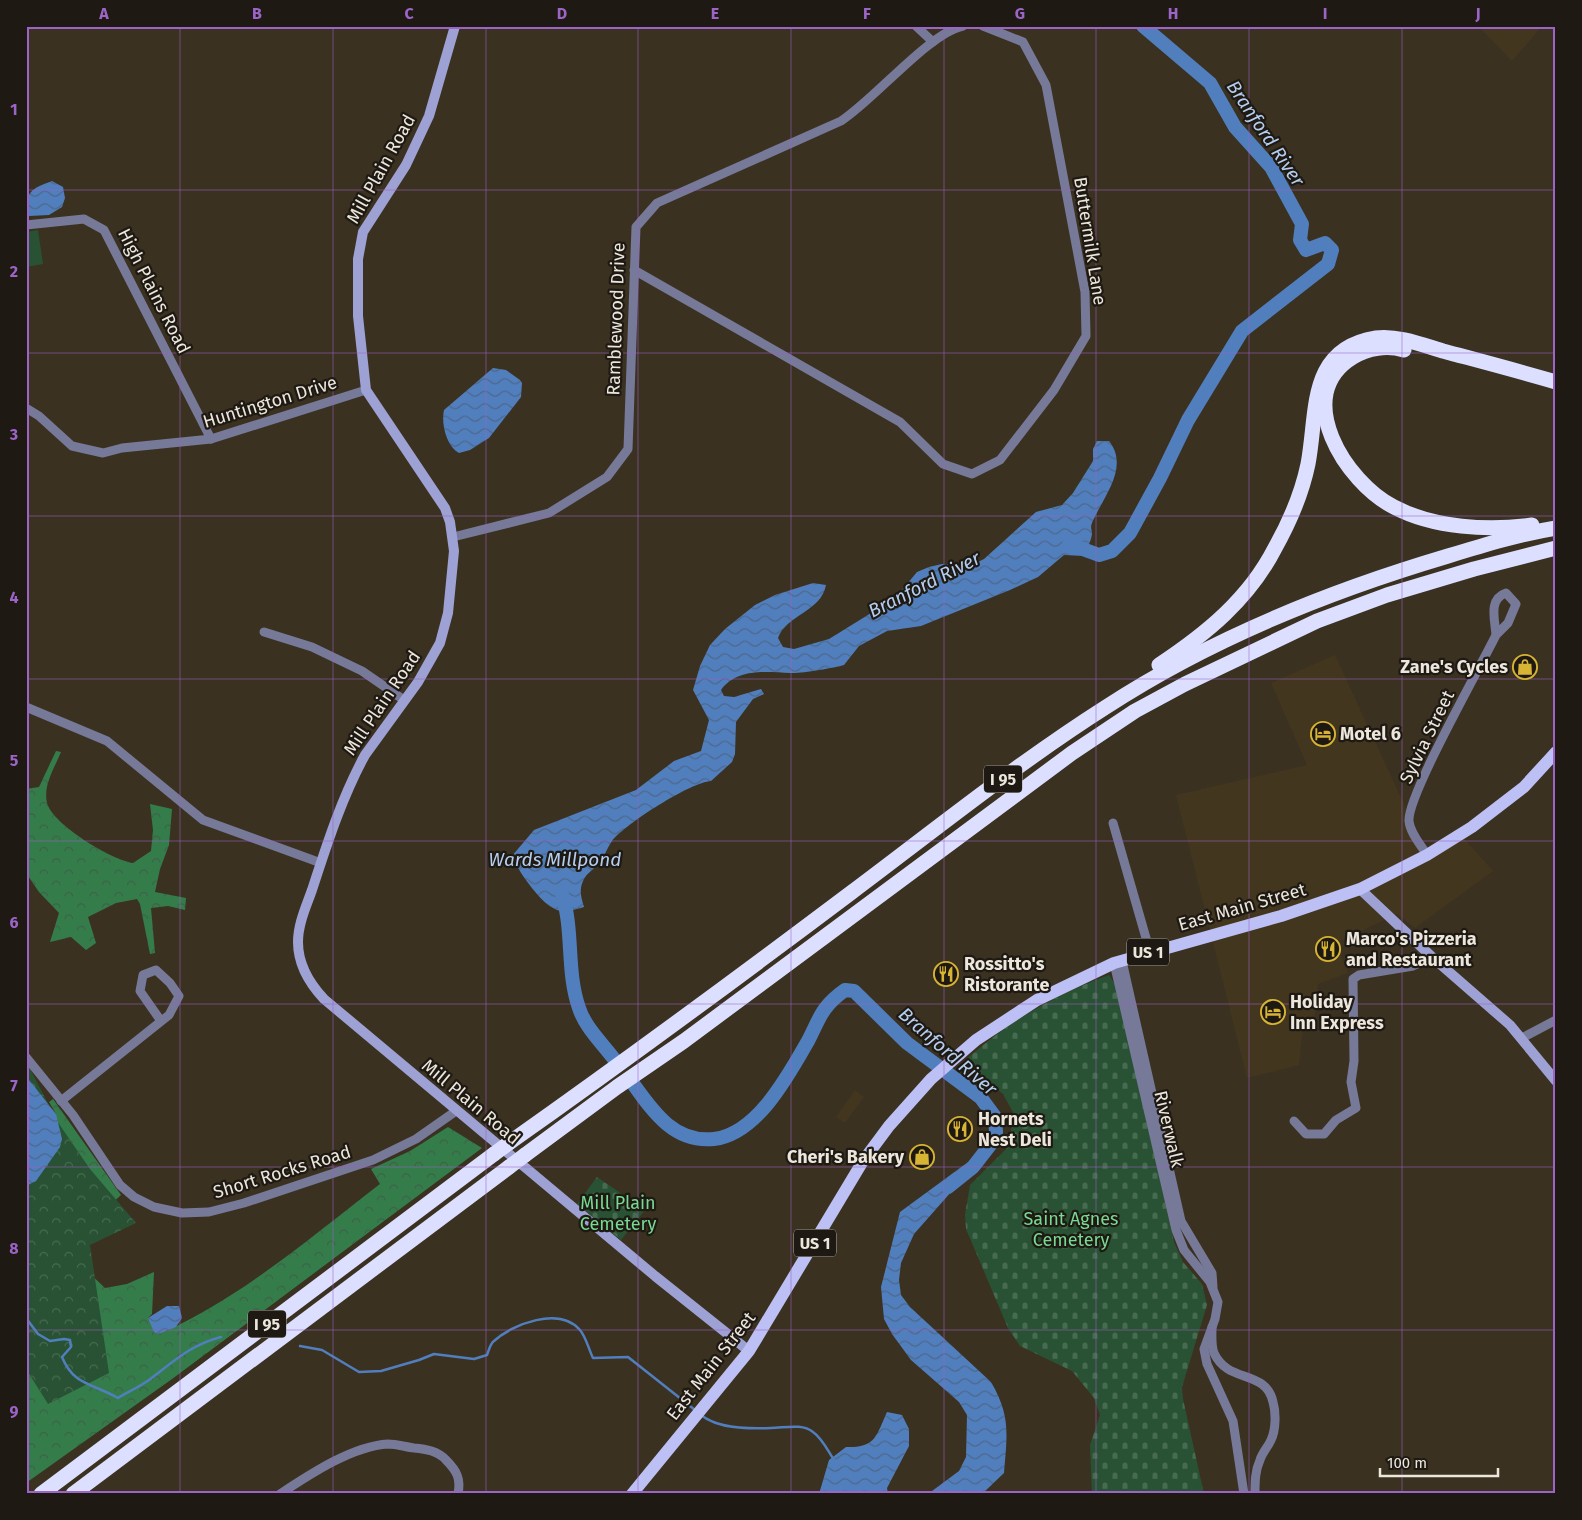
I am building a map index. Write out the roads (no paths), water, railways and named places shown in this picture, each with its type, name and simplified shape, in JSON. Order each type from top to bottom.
[{"type":"highway","points":[[1058,738],[1116,693],[1185,648],[1222,618],[1252,585],[1275,550],[1292,512],[1308,465],[1320,381],[1332,360],[1353,344],[1378,338],[1406,340],[1556,382]]},
{"type":"highway","points":[[1556,391],[1397,348],[1366,350],[1344,363],[1328,386],[1324,411],[1331,438],[1347,469],[1367,489],[1393,507],[1428,520],[1465,526],[1510,528],[1556,522]]},
{"type":"highway","name":"I 95","points":[[41,1494],[494,1154],[649,1044],[1058,738],[1162,672],[1282,616],[1415,566],[1484,545],[1556,528]]},
{"type":"highway","name":"I 95","points":[[73,1494],[617,1086],[684,1041],[1072,753],[1135,711],[1237,658],[1317,622],[1388,595],[1474,569],[1556,548]]},
{"type":"main road","name":"East Main Street","points":[[632,1494],[749,1351],[863,1161],[888,1126],[931,1079],[956,1056],[1013,1014],[1062,986],[1118,962],[1279,916],[1360,889],[1427,855],[1472,827],[1517,793],[1556,752]]},
{"type":"street","name":"Mill Plain Road","points":[[455,26],[429,116],[406,164],[363,232],[358,259],[358,316],[366,390],[445,508],[453,537],[453,570],[444,634],[433,658],[357,770],[303,915],[298,940],[300,958],[308,979],[324,999],[655,1276],[749,1351]]},
{"type":"street","points":[[916,26],[933,42]]},
{"type":"street","name":"Ramblewood Drive","points":[[453,537],[549,513],[607,477],[628,448],[636,227],[657,203],[841,121],[856,111],[933,42],[950,29],[963,26]]},
{"type":"street","name":"Buttermilk Lane","points":[[634,270],[900,422],[943,464],[972,474],[1000,460],[1054,390],[1086,336],[1085,292],[1046,85],[1023,42],[983,26]]},
{"type":"street","name":"High Plains Road","points":[[26,225],[84,220],[104,230],[211,439]]},
{"type":"street","name":"Huntington Drive","points":[[26,408],[39,416],[72,446],[103,453],[122,448],[211,439],[366,390]]},
{"type":"street","points":[[264,632],[312,647],[362,671],[404,700]]},
{"type":"street","name":"Sylvia Street","points":[[1427,855],[1411,829],[1409,815],[1426,771],[1496,635]]},
{"type":"street","points":[[26,707],[107,741],[203,820],[321,863]]},
{"type":"street","points":[[1113,823],[1150,952]]},
{"type":"street","points":[[1360,889],[1432,957],[1510,1025],[1556,1081]]},
{"type":"street","points":[[1294,1122],[1306,1134],[1324,1134],[1336,1120],[1356,1108],[1351,1082],[1354,1062],[1353,979],[1359,975],[1413,966],[1432,957]]},
{"type":"street","name":"Riverwalk","points":[[1118,962],[1176,1230],[1184,1250],[1210,1282],[1218,1302],[1204,1349],[1207,1364],[1233,1421],[1244,1494]]},
{"type":"street","name":"Riverwalk","points":[[1118,962],[1181,1222],[1212,1273],[1214,1292]]},
{"type":"street","points":[[61,1100],[169,1015],[179,996],[170,983],[156,970],[143,975],[140,991],[161,1021]]},
{"type":"street","points":[[1522,1038],[1556,1020]]},
{"type":"street","name":"Short Rocks Road","points":[[26,1057],[61,1100],[112,1174],[128,1192],[162,1210],[182,1214],[209,1212],[244,1203],[374,1160],[416,1139],[456,1111]]},
{"type":"street","name":"Riverwalk","points":[[1212,1326],[1214,1352],[1218,1359],[1230,1373],[1258,1381],[1272,1397],[1273,1438],[1260,1458],[1255,1478],[1255,1494]]},
{"type":"street","points":[[280,1494],[316,1470],[359,1451],[387,1444],[433,1451],[444,1457],[456,1471],[460,1481],[458,1494]]},
{"type":"water","points":[[52,181],[63,187],[65,198],[62,207],[49,215],[29,216],[26,214],[27,200],[31,192],[39,186]]},
{"type":"water","points":[[493,368],[506,370],[520,380],[522,383],[521,397],[489,438],[470,450],[459,453],[454,450],[448,440],[443,421],[444,410]]},
{"type":"water","name":"Wards Millpond","points":[[1097,441],[1109,441],[1115,451],[1117,461],[1116,472],[1091,524],[1092,534],[1084,556],[1064,555],[1038,577],[1010,590],[921,626],[887,631],[859,646],[844,665],[801,673],[752,673],[735,678],[721,690],[724,696],[734,697],[761,689],[764,694],[753,699],[736,722],[735,754],[732,762],[711,781],[689,788],[674,796],[619,834],[612,841],[600,862],[583,881],[581,894],[584,907],[568,911],[557,910],[548,905],[529,884],[512,856],[534,830],[636,790],[674,761],[701,751],[709,720],[693,690],[700,666],[710,645],[725,629],[755,605],[775,595],[813,583],[826,585],[818,601],[788,624],[778,638],[783,647],[794,649],[829,639],[884,605],[902,590],[917,572],[942,564],[970,566],[984,559],[1036,512],[1062,505],[1073,493],[1093,461],[1093,449]]},
{"type":"water","points":[[26,1076],[56,1114],[62,1139],[60,1147],[36,1181],[26,1186]]},
{"type":"water","points":[[964,1165],[959,1183],[914,1234],[901,1263],[899,1280],[901,1295],[910,1307],[991,1382],[1005,1416],[1004,1473],[982,1494],[928,1494],[959,1471],[966,1457],[967,1415],[959,1402],[911,1360],[892,1334],[884,1319],[881,1287],[900,1212]]},
{"type":"water","points":[[167,1306],[179,1306],[182,1318],[176,1327],[158,1334],[154,1332],[148,1318]]},
{"type":"water","points":[[887,1412],[902,1415],[909,1429],[909,1446],[887,1488],[888,1494],[819,1494],[829,1460],[846,1447],[864,1445],[874,1439]]},
{"type":"waterway","name":"Branford River","points":[[1069,544],[1099,555],[1112,551],[1130,533],[1160,478],[1188,420],[1242,331],[1328,264],[1332,250],[1325,243],[1306,250],[1300,240],[1302,224],[1271,167],[1235,127],[1210,83],[1143,26]]},
{"type":"waterway","name":"Branford River","points":[[562,894],[566,908],[573,980],[579,1008],[590,1028],[614,1059]]},
{"type":"waterway","name":"Branford River","points":[[634,1085],[649,1106],[677,1131],[700,1139],[714,1139],[730,1135],[757,1115],[770,1101],[791,1070],[822,1013],[831,1002],[845,990],[854,991],[907,1043],[981,1098],[995,1117],[996,1132],[994,1140],[973,1167],[948,1187]]},
{"type":"waterway","points":[[26,1318],[38,1334],[50,1341],[70,1340],[71,1347],[62,1357],[72,1374],[85,1383],[118,1398],[145,1383],[191,1349],[221,1337]]},
{"type":"waterway","points":[[300,1346],[322,1350],[359,1372],[381,1371],[434,1354],[474,1359],[487,1355],[493,1342],[512,1329],[536,1320],[560,1319],[571,1323],[580,1330],[593,1358],[628,1357],[695,1410]]},
{"type":"waterway","points":[[701,1415],[708,1420],[725,1426],[753,1428],[798,1427],[809,1429],[825,1445],[834,1460]]},
{"type":"place","name":"Zane's Cycles","points":[[1525,667]]},
{"type":"place","name":"Motel 6","points":[[1323,734]]},
{"type":"place","name":"Marco's Pizzeria and Restaurant","points":[[1328,949]]},
{"type":"place","name":"Rossitto's Ristorante","points":[[946,974]]},
{"type":"place","name":"Holiday Inn Express","points":[[1273,1012]]},
{"type":"place","name":"Hornets Nest Deli","points":[[960,1129]]},
{"type":"place","name":"Cheri's Bakery","points":[[922,1157]]},
{"type":"park label","name":"Mill Plain Cemetery","points":[[618,1213]]},
{"type":"park label","name":"Saint Agnes Cemetery","points":[[1071,1229]]}]
